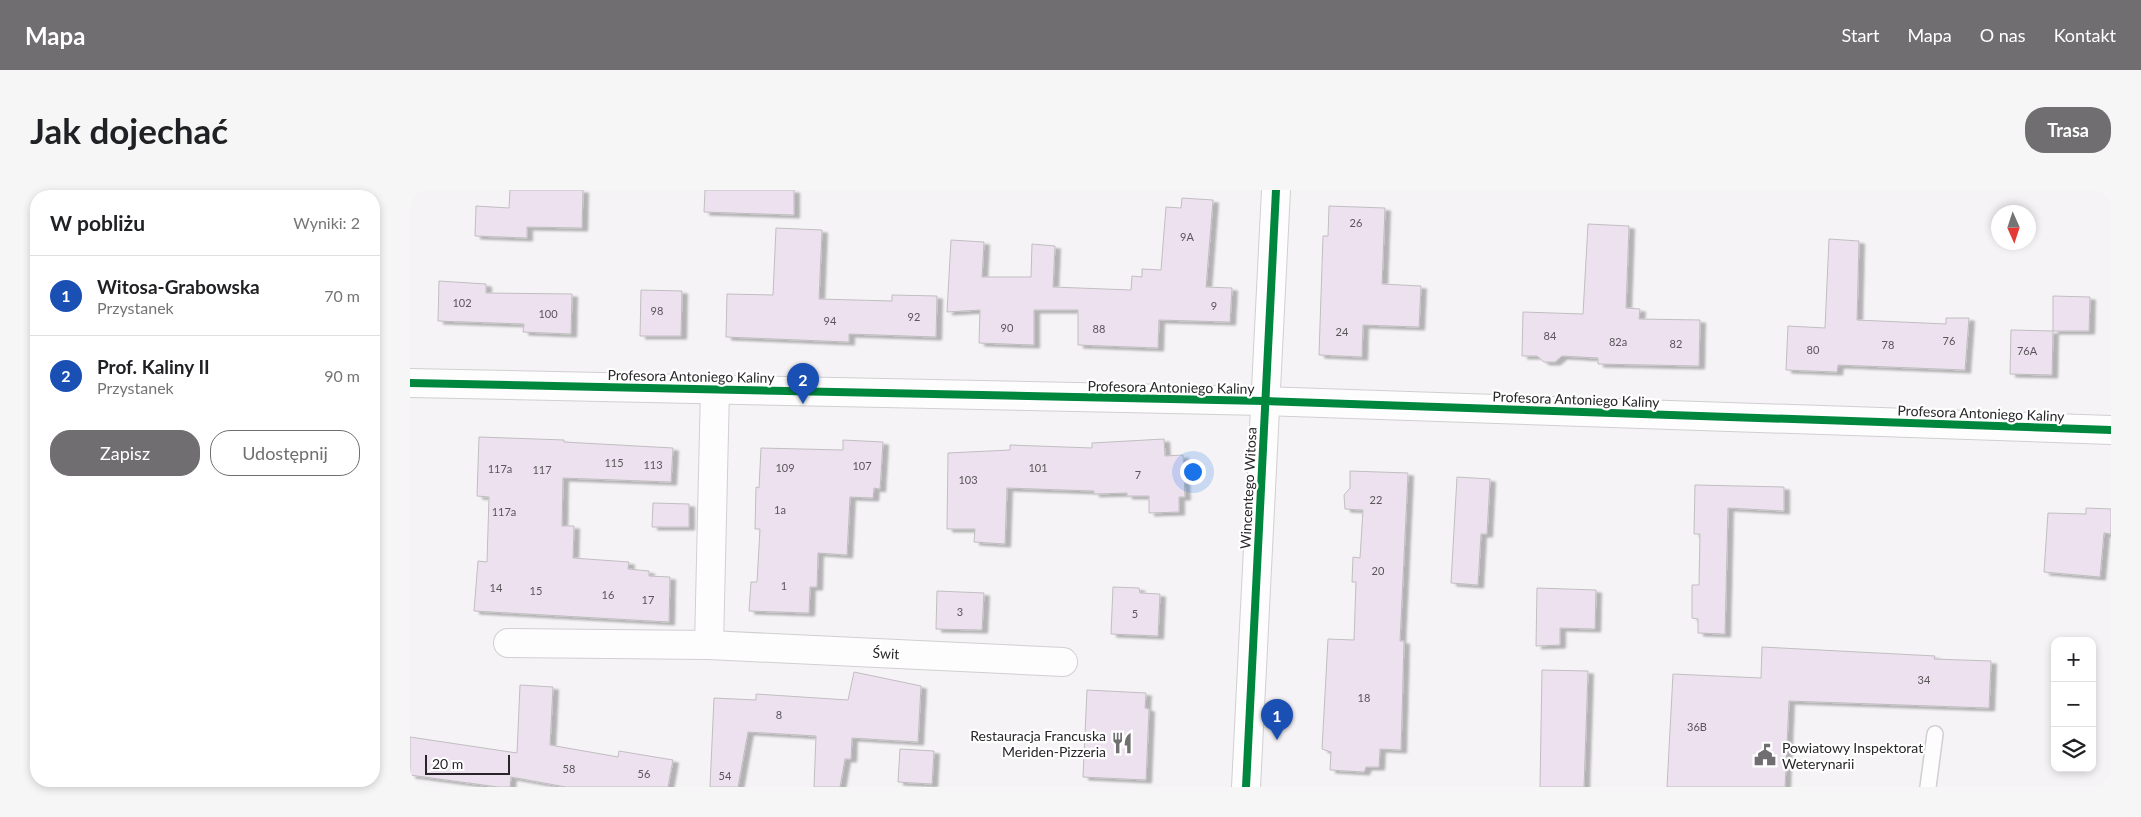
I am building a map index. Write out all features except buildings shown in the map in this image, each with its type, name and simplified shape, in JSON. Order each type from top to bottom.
[{"type":"street","name":"Wincentego Witosa","points":[[1246,787],[1276,190]]},
{"type":"street","name":"Profesora Antoniego Kaliny","points":[[410,383],[1264,401],[2111,430]]},
{"type":"street","points":[[709,645],[715,389]]},
{"type":"street","name":"Świt","points":[[508,643],[709,645],[1064,662]]},
{"type":"lane","points":[[1928,787],[1935,734]]},
{"type":"cycle path","points":[[1246,787],[1276,190]]},
{"type":"cycle path","points":[[410,383],[1264,401],[2111,430]]},
{"type":"place","name":"Prof. Kaliny II","points":[[803,404]]},
{"type":"place","name":"Witosa-Grabowska","points":[[1277,740]]},
{"type":"place","name":"Restauracja Francuska Meriden-Pizzeria","points":[[1122,743]]},
{"type":"place","name":"Powiatowy Inspektorat Weterynarii","points":[[1765,755]]}]
